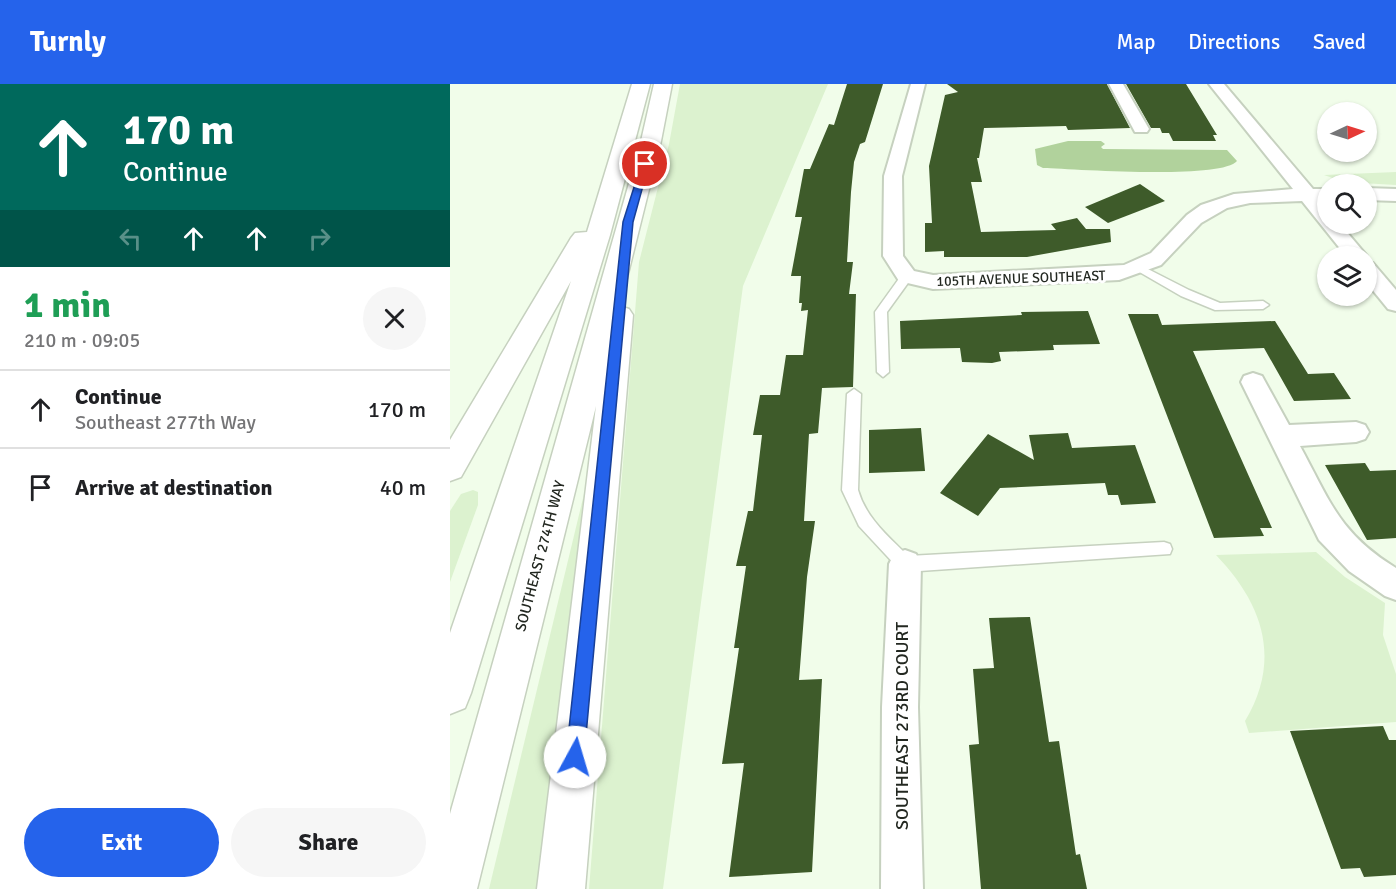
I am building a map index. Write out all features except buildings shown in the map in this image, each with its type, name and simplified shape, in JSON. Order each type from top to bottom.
[{"type":"main road","points":[[450,693],[615,175],[641,84]]},
{"type":"main road","points":[[561,889],[628,222],[651,141],[663,84]]},
{"type":"main road","points":[[450,468],[584,236],[615,175]]},
{"type":"main road","name":"SOUTHEAST 274TH WAY","points":[[453,889],[628,222]]},
{"type":"street","points":[[907,276],[892,256],[893,176],[918,84]]},
{"type":"street","points":[[1116,84],[1141,129]]},
{"type":"street","points":[[1222,88],[1317,195]]},
{"type":"street","points":[[1377,194],[1396,195]]},
{"type":"street","name":"105TH AVENUE SOUTHEAST","points":[[907,276],[933,282],[1096,276],[1140,268],[1158,257],[1180,231],[1206,209],[1220,203],[1244,199],[1317,195]]},
{"type":"street","points":[[1339,234],[1349,246]]},
{"type":"street","points":[[1377,281],[1396,304]]},
{"type":"street","points":[[1253,382],[1330,531],[1342,548],[1359,563],[1396,585]]},
{"type":"street","points":[[1281,436],[1356,432]]},
{"type":"street","name":"SOUTHEAST 273RD COURT","points":[[902,889],[900,707],[905,564]]},
{"type":"lane","points":[[1140,268],[1185,293],[1219,307],[1263,305]]},
{"type":"lane","points":[[883,372],[881,312],[907,276]]},
{"type":"lane","points":[[854,394],[850,490],[853,503],[859,515],[905,564],[1164,549]]},
{"type":"shaded area","points":[[680,84],[828,84],[743,286],[663,889],[589,889],[639,262],[669,144]]},
{"type":"shaded area","points":[[1068,141],[1101,141],[1105,144],[1101,147],[1103,149],[1227,150],[1237,161],[1225,167],[1177,172],[1043,168],[1037,165],[1035,149]]},
{"type":"shaded area","points":[[1396,172],[1396,185],[1377,184],[1377,174],[1348,174]]},
{"type":"shaded area","points":[[473,490],[478,492],[478,505],[450,582],[450,511],[461,494]]},
{"type":"shaded area","points":[[584,494],[539,889],[489,889]]},
{"type":"shaded area","points":[[1316,552],[1345,577],[1385,603],[1383,635],[1396,674],[1396,722],[1249,733],[1245,721],[1263,676],[1262,633],[1256,613],[1246,593],[1216,555]]},
{"type":"route","points":[[575,757],[612,405],[628,222],[645,164]]}]
